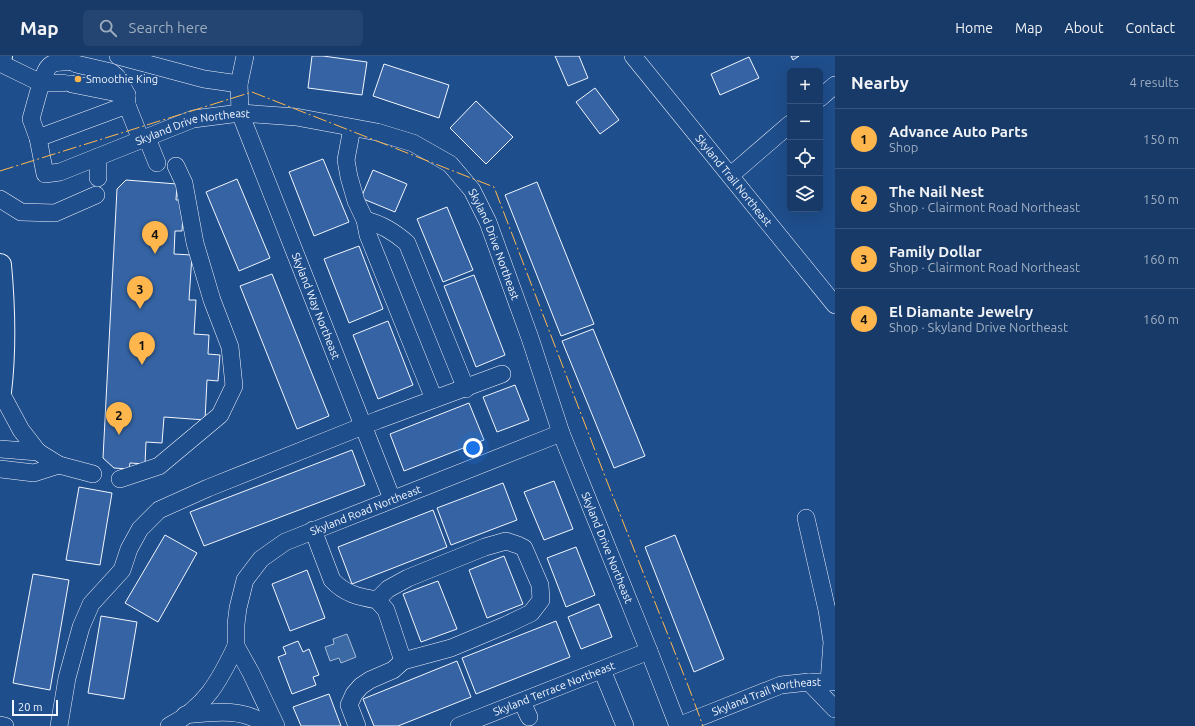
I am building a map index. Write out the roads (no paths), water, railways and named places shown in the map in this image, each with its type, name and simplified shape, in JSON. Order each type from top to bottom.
[{"type":"main road","points":[[0,265],[3,292],[0,392]]},
{"type":"street","points":[[118,56],[204,79],[239,84]]},
{"type":"street","name":"Skyland Way Northeast","points":[[245,56],[239,84],[240,113],[392,499]]},
{"type":"street","name":"Skyland Trail Northeast","points":[[633,56],[835,305]]},
{"type":"street","points":[[127,100],[38,138],[32,119],[41,83],[47,67],[55,61],[111,72],[117,77],[144,139],[157,163]]},
{"type":"street","points":[[0,63],[41,83],[67,83],[127,100]]},
{"type":"street","points":[[823,95],[835,85]]},
{"type":"street","name":"Skyland Drive Northeast","points":[[38,138],[45,174],[60,172],[193,119],[240,113],[296,117],[377,132],[413,144],[450,164],[472,190],[488,222],[530,338],[561,433],[650,651],[678,726]]},
{"type":"street","points":[[731,176],[787,127]]},
{"type":"street","points":[[352,128],[346,160],[356,201],[365,220],[368,235],[434,399]]},
{"type":"street","points":[[98,157],[98,178]]},
{"type":"street","points":[[120,479],[159,466],[220,415],[234,386],[230,347],[212,300],[195,243],[184,183],[176,166]]},
{"type":"street","points":[[0,199],[21,212],[57,218],[96,195]]},
{"type":"street","points":[[365,220],[378,223],[394,232],[407,243],[466,389]]},
{"type":"street","points":[[59,726],[68,678],[81,626],[91,604],[122,570],[129,549],[140,529],[160,510],[208,488],[434,399],[466,389],[502,374]]},
{"type":"street","points":[[0,392],[21,430],[38,452],[59,465],[93,474]]},
{"type":"street","name":"Skyland Road Northeast","points":[[169,726],[197,707],[220,679],[236,646],[238,608],[245,580],[261,559],[273,550],[285,542],[313,530],[561,433]]},
{"type":"street","points":[[0,449],[38,452]]},
{"type":"street","points":[[0,469],[34,473],[59,465]]},
{"type":"street","points":[[806,518],[827,610],[832,642],[832,682]]},
{"type":"street","points":[[313,530],[332,580],[354,596],[378,600],[386,610],[403,661]]},
{"type":"street","points":[[357,726],[349,705],[354,694],[361,686],[370,680],[393,670],[403,661],[451,648],[506,625],[531,613],[541,600],[540,585],[524,548],[506,541],[484,547],[408,578],[388,589],[378,600]]},
{"type":"street","name":"Skyland Road Northeast","points":[[236,646],[251,673],[276,726]]},
{"type":"street","name":"Skyland Terrace Northeast","points":[[459,726],[526,709],[562,694],[602,670],[650,651]]},
{"type":"street","points":[[602,670],[625,726]]},
{"type":"street","points":[[809,682],[835,709]]},
{"type":"street","name":"Skyland Trail Northeast","points":[[678,726],[781,685],[809,682],[832,682]]},
{"type":"street","points":[[185,716],[212,712],[235,712],[260,720],[267,726]]},
{"type":"street","points":[[0,725],[5,726]]},
{"type":"water","points":[[347,634],[356,657],[341,663],[339,658],[330,661],[325,647],[334,644],[333,639]]},
{"type":"place","name":"Smoothie King","points":[[78,79]]},
{"type":"place","name":"El Diamante Jewelry","points":[[155,254]]},
{"type":"place","name":"Family Dollar","points":[[140,309]]},
{"type":"place","name":"Advance Auto Parts","points":[[142,365]]},
{"type":"place","name":"The Nail Nest","points":[[119,435]]}]
